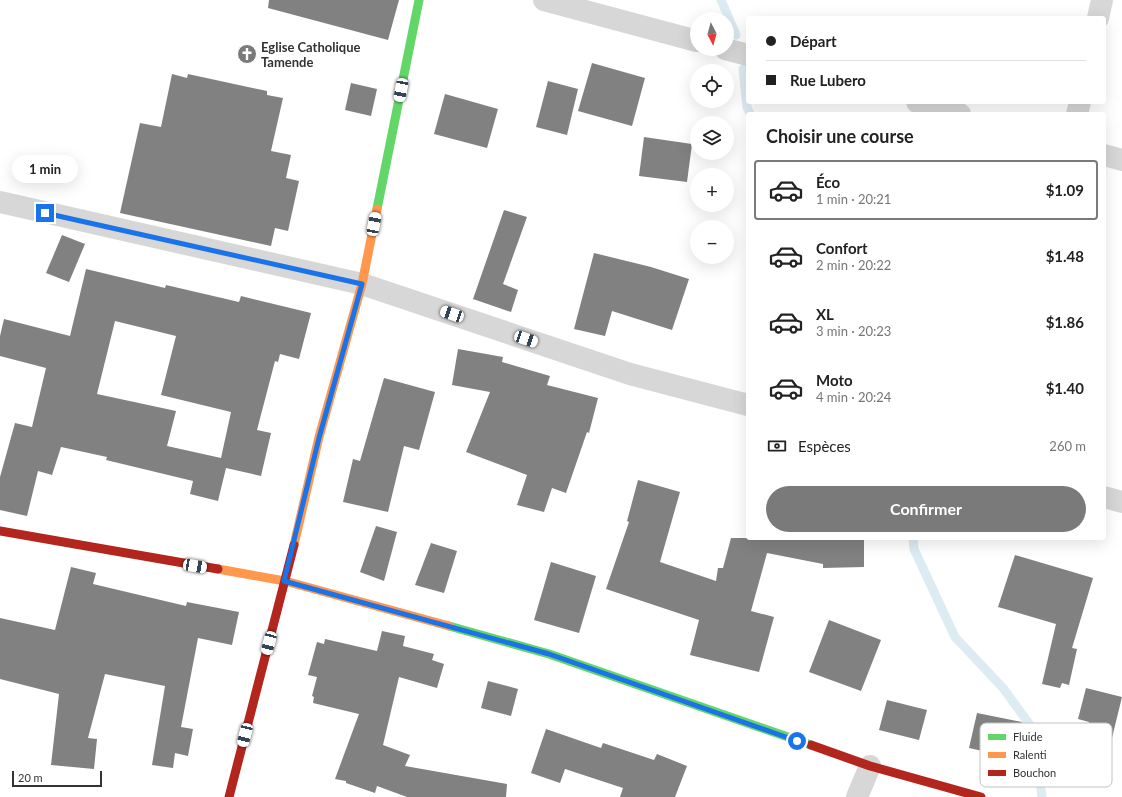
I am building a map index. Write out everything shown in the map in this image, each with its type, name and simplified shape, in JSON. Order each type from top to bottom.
[{"type":"street","points":[[229,797],[319,438],[362,284],[419,0]]},
{"type":"street","points":[[544,0],[690,39]]},
{"type":"street","points":[[1098,16],[1102,0]]},
{"type":"street","points":[[734,51],[746,54]]},
{"type":"street","points":[[924,104],[953,112]]},
{"type":"street","points":[[1106,155],[1122,160]]},
{"type":"street","points":[[0,202],[362,284],[630,374],[746,404]]},
{"type":"street","points":[[1106,498],[1122,502]]},
{"type":"street","points":[[0,531],[284,581],[549,654],[870,766],[981,797]]},
{"type":"street","points":[[857,797],[870,766]]},
{"type":"building","points":[[269,0],[399,0],[388,40],[268,8]]},
{"type":"building","points":[[592,63],[645,78],[632,126],[578,111]]},
{"type":"building","points":[[172,74],[187,78],[188,74],[267,91],[267,95],[283,98],[271,151],[291,155],[286,178],[299,181],[288,231],[275,228],[271,246],[120,213],[140,123],[161,127]]},
{"type":"building","points":[[548,81],[578,89],[567,135],[536,127]]},
{"type":"building","points":[[351,83],[377,89],[371,116],[345,110]]},
{"type":"building","points":[[445,94],[498,109],[487,148],[434,134]]},
{"type":"building","points":[[644,137],[690,144],[690,159],[687,182],[639,176]]},
{"type":"building","points":[[504,210],[527,217],[503,284],[518,290],[511,312],[473,299]]},
{"type":"building","points":[[62,235],[85,244],[69,282],[46,273]]},
{"type":"building","points":[[594,253],[651,267],[689,279],[672,330],[612,311],[605,336],[574,329]]},
{"type":"building","points":[[86,269],[165,288],[166,285],[239,302],[241,296],[311,313],[299,359],[280,354],[278,362],[275,361],[257,430],[271,433],[261,476],[226,468],[218,501],[190,494],[193,481],[106,460],[107,457],[61,447],[52,475],[38,471],[27,516],[0,510],[0,477],[15,423],[32,427],[46,368],[0,356],[0,336],[4,319],[70,336]],"holes":[[[115,321],[176,336],[161,395],[231,412],[221,458],[167,446],[176,411],[97,394]]]},
{"type":"building","points":[[458,349],[503,357],[502,362],[550,376],[547,385],[598,398],[589,433],[587,432],[566,493],[552,488],[544,512],[517,505],[527,475],[466,452],[490,392],[452,385]]},
{"type":"building","points":[[384,378],[435,392],[419,450],[404,446],[388,512],[343,502],[353,459],[360,461]]},
{"type":"building","points":[[638,480],[680,492],[660,562],[716,581],[718,568],[723,568],[731,538],[746,538],[746,540],[864,540],[864,567],[823,568],[823,564],[767,553],[751,611],[774,617],[759,672],[690,655],[699,620],[606,589],[629,522],[627,521]]},
{"type":"building","points":[[376,526],[397,532],[384,581],[360,572]]},
{"type":"building","points":[[431,543],[457,551],[444,593],[415,585]]},
{"type":"building","points":[[1015,555],[1093,578],[1072,648],[1077,649],[1069,685],[1062,683],[1060,688],[1042,684],[1056,624],[998,607]]},
{"type":"building","points":[[551,562],[596,576],[579,633],[534,620]]},
{"type":"building","points":[[71,567],[96,573],[93,584],[186,606],[187,602],[239,612],[232,645],[198,638],[181,727],[193,729],[188,756],[175,753],[173,768],[152,765],[165,686],[105,674],[88,738],[97,739],[94,769],[51,765],[59,694],[0,679],[0,618],[55,630]]},
{"type":"building","points":[[829,620],[881,640],[861,691],[809,672]]},
{"type":"building","points":[[382,631],[405,636],[403,646],[434,654],[432,660],[444,664],[437,688],[399,677],[383,745],[410,755],[405,766],[507,784],[506,797],[407,797],[377,786],[375,793],[346,783],[346,781],[335,779],[359,714],[313,703],[314,697],[312,696],[317,677],[308,675],[317,642],[324,644],[325,639],[377,651]]},
{"type":"building","points":[[488,681],[518,689],[511,716],[481,708]]},
{"type":"building","points":[[1086,688],[1122,697],[1112,738],[1112,723],[1089,723],[1078,719]]},
{"type":"building","points":[[887,700],[927,710],[919,740],[879,730]]},
{"type":"building","points":[[977,713],[1022,722],[980,723],[980,750],[969,748]]},
{"type":"building","points":[[546,729],[601,748],[603,743],[654,760],[657,754],[687,766],[675,797],[620,797],[623,788],[565,769],[560,783],[531,773]]},
{"type":"waterway","points":[[721,0],[736,35]]},
{"type":"waterway","points":[[743,69],[746,98]]},
{"type":"waterway","points":[[747,104],[749,112]]},
{"type":"waterway","points":[[913,540],[914,549],[955,637],[1003,688],[1029,723]]},
{"type":"waterway","points":[[1041,787],[1042,797]]},
{"type":"traffic: fast","points":[[377,209],[419,0]]},
{"type":"traffic: fast","points":[[449,626],[549,654],[811,745]]},
{"type":"traffic: slow","points":[[294,545],[319,437],[362,284],[377,209]]},
{"type":"traffic: slow","points":[[218,569],[285,581],[449,626]]},
{"type":"traffic: jam","points":[[0,531],[218,569]]},
{"type":"traffic: jam","points":[[229,797],[294,545]]},
{"type":"traffic: jam","points":[[811,745],[870,766],[981,797]]},
{"type":"place","name":"Eglise Catholique Tamende","points":[[247,54]]},
{"type":"route","points":[[45,213],[362,284],[319,438],[284,581],[549,654],[797,741]]}]
